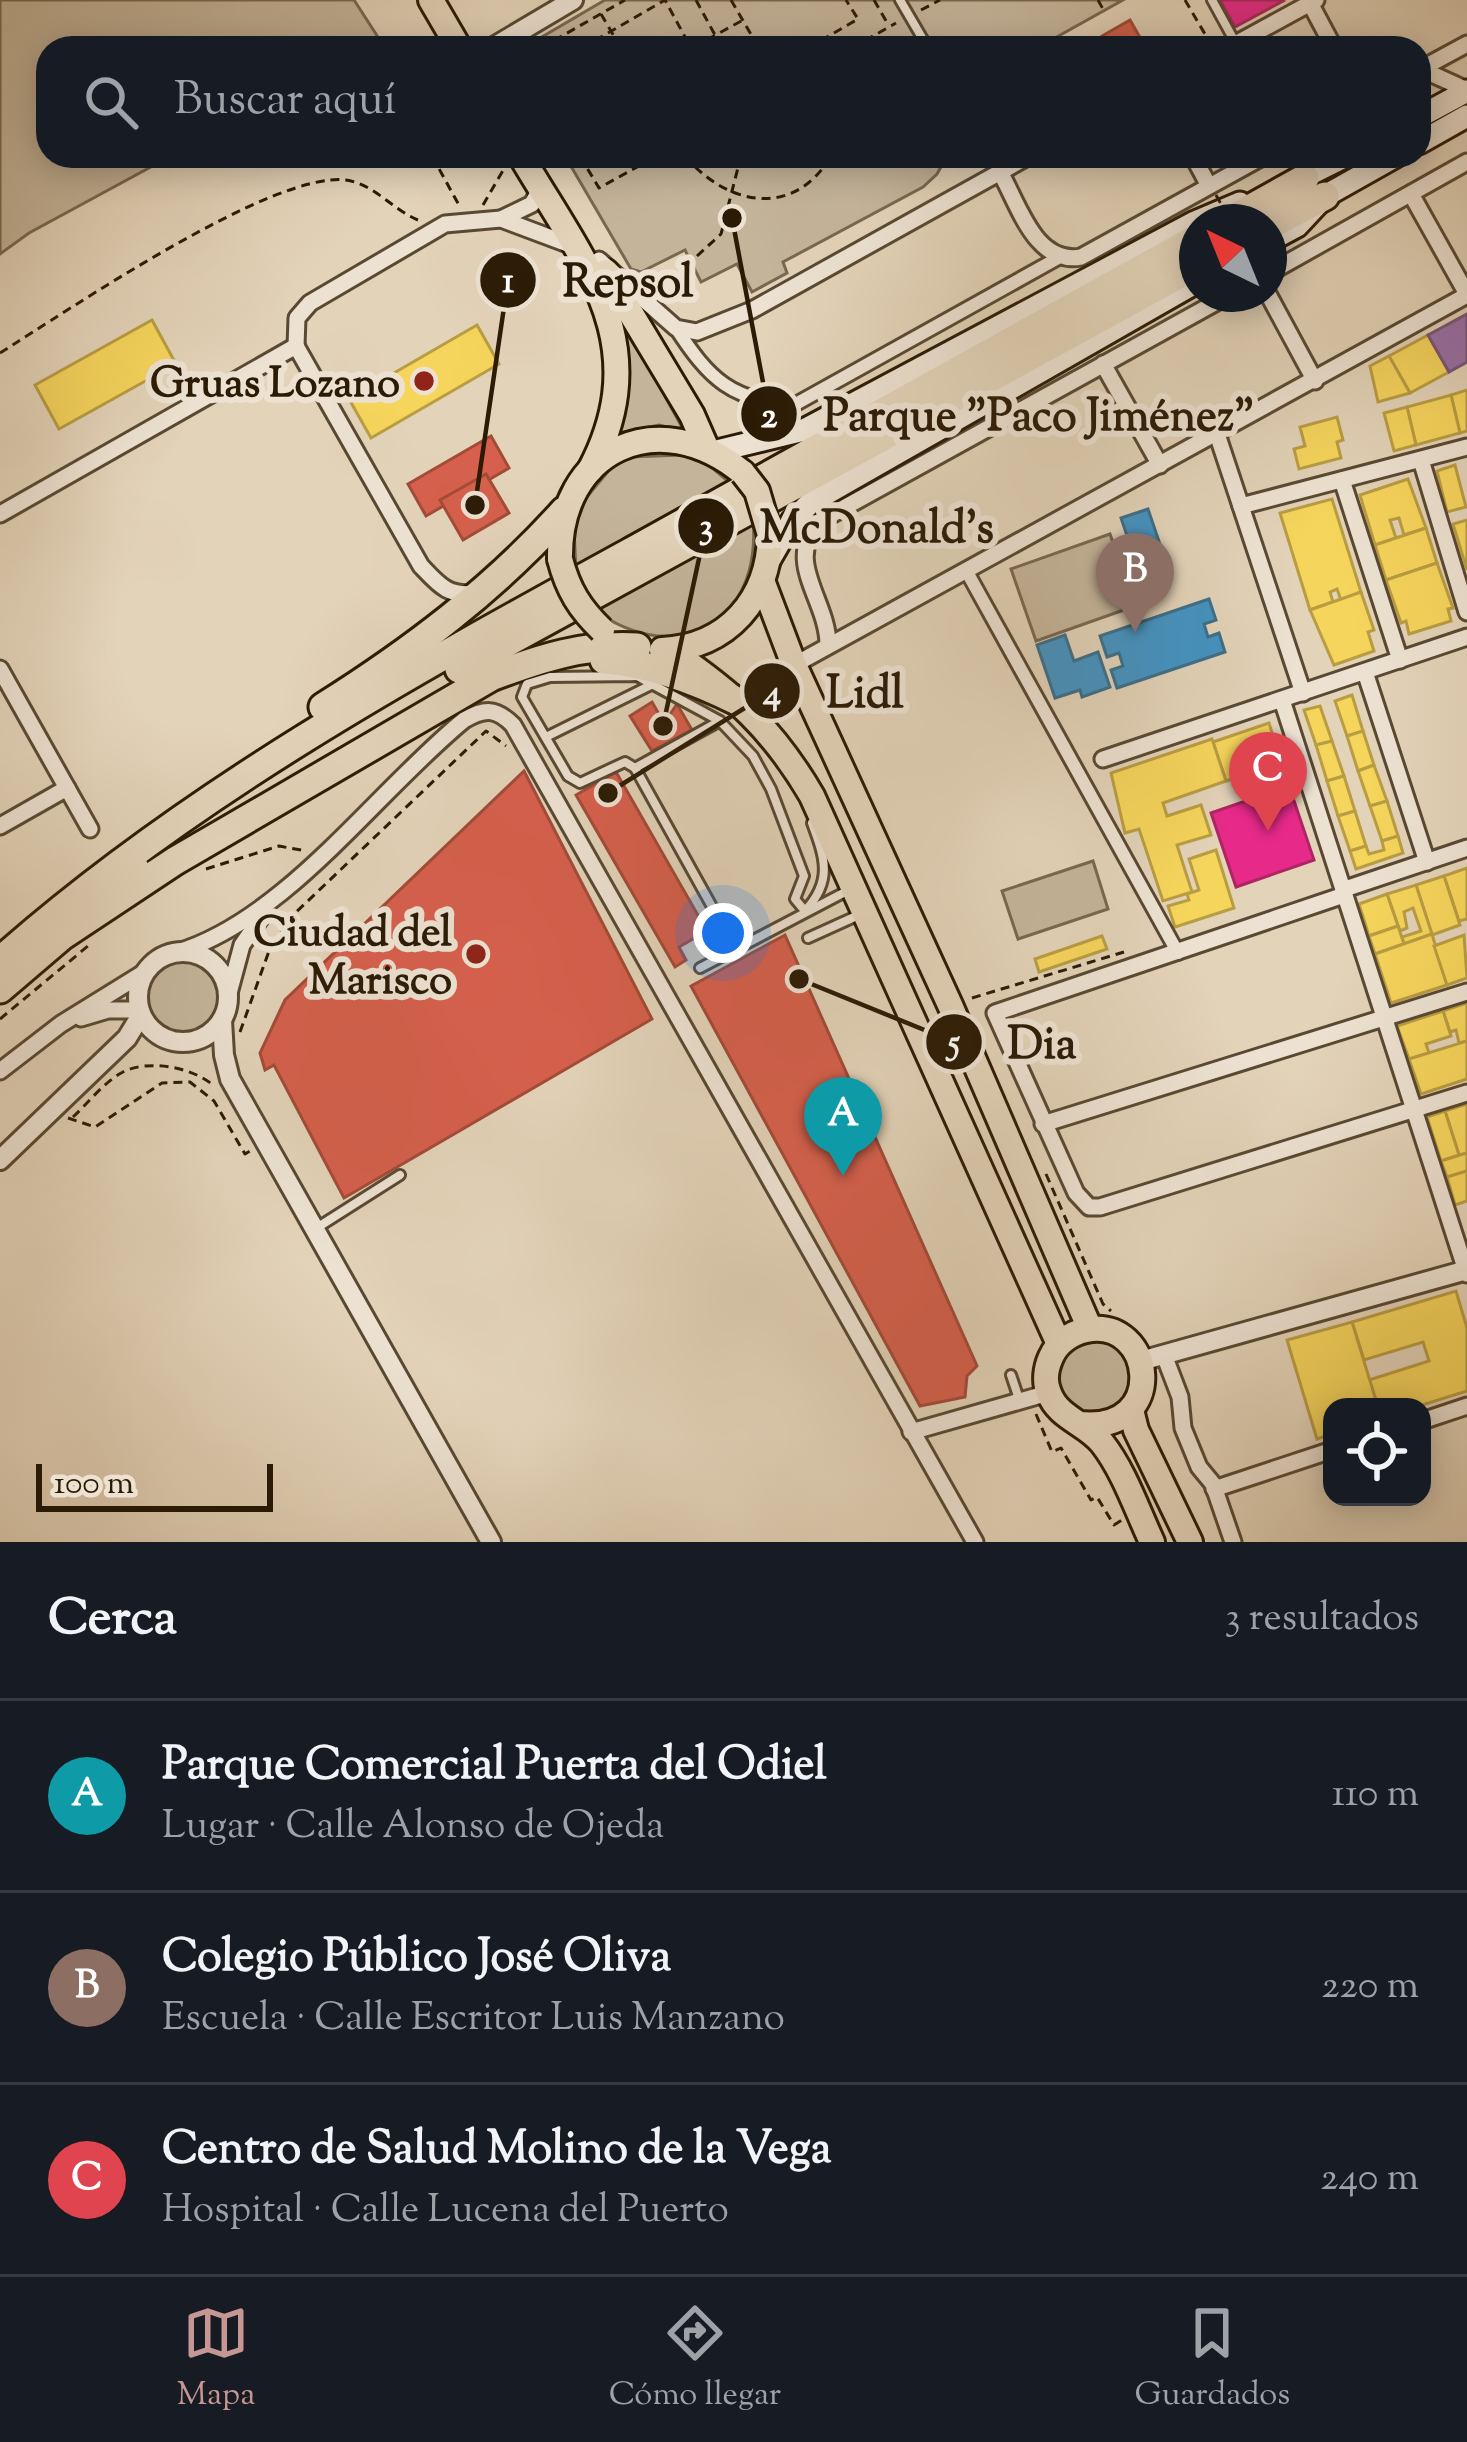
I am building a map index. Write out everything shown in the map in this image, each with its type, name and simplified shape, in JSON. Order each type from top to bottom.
[{"type":"highway","points":[[1231,204],[1315,187]]},
{"type":"highway","points":[[1287,211],[1315,187]]},
{"type":"highway","points":[[0,962],[92,884],[300,741],[494,627],[1179,248]]},
{"type":"highway","points":[[94,927],[125,878],[250,787],[1179,276]]},
{"type":"highway","points":[[92,884],[118,853],[185,799],[404,654],[485,591],[564,511]]},
{"type":"highway","points":[[0,989],[94,927],[175,861],[491,677],[546,656],[600,645],[637,647]]},
{"type":"highway","points":[[546,656],[655,669],[706,686],[730,711]]},
{"type":"main road","points":[[431,0],[452,36]]},
{"type":"main road","points":[[446,0],[467,36]]},
{"type":"main road","points":[[1431,110],[1467,91]]},
{"type":"main road","points":[[1431,138],[1465,123]]},
{"type":"main road","points":[[524,168],[606,301],[618,354],[601,449],[564,511],[560,560],[567,587],[582,611],[602,630],[637,647],[669,650],[698,645],[726,631],[748,610],[768,559],[792,521],[829,490],[1179,292]]},
{"type":"main road","points":[[545,168],[711,449],[743,473],[766,512],[768,559],[794,665],[950,1005],[1090,1329]]},
{"type":"main road","points":[[1287,232],[1297,226],[1315,187],[1334,168]]},
{"type":"main road","points":[[590,470],[621,449],[657,439],[711,449],[803,430],[1193,223],[1365,168]]},
{"type":"main road","points":[[669,650],[724,686],[730,711],[786,750],[812,796],[1059,1344]]},
{"type":"main road","points":[[1080,1424],[1100,1426],[1131,1410],[1152,1358],[1120,1336],[1090,1329],[1072,1334],[1059,1344],[1046,1376],[1042,1403],[1055,1406],[1107,1449],[1152,1542]]},
{"type":"main road","points":[[1131,1410],[1190,1542]]},
{"type":"street","points":[[512,36],[573,0]]},
{"type":"street","points":[[1250,36],[1313,2],[1329,36]]},
{"type":"street","points":[[1431,64],[1467,44]]},
{"type":"street","points":[[1431,75],[1467,91]]},
{"type":"street","points":[[1287,263],[1467,162]]},
{"type":"street","points":[[676,328],[697,332],[752,310],[1007,168]]},
{"type":"street","points":[[1200,168],[1220,204]]},
{"type":"street","points":[[1223,204],[1254,168]]},
{"type":"street","points":[[1000,172],[1042,247],[1058,258]]},
{"type":"street","points":[[501,219],[532,204],[540,189]]},
{"type":"street","points":[[794,665],[1467,294],[1411,194]]},
{"type":"street","points":[[485,591],[458,595],[444,591],[421,566],[296,346],[297,318],[310,303],[446,224],[501,219],[573,246]]},
{"type":"street","points":[[599,260],[676,328],[701,367],[735,393],[770,404],[794,405],[1058,258],[1082,256],[1179,221]]},
{"type":"street","points":[[828,644],[826,620],[804,564],[804,548],[820,520],[1198,312]]},
{"type":"street","points":[[1278,312],[1315,381]]},
{"type":"street","points":[[0,514],[296,346]]},
{"type":"street","points":[[1103,364],[1160,465]]},
{"type":"street","points":[[1217,434],[1303,693]]},
{"type":"street","points":[[1241,506],[1467,447]]},
{"type":"street","points":[[1421,460],[1467,612]]},
{"type":"street","points":[[1342,480],[1400,660]]},
{"type":"street","points":[[967,572],[1178,952]]},
{"type":"street","points":[[826,620],[873,624]]},
{"type":"street","points":[[1103,759],[1467,637]]},
{"type":"street","points":[[0,669],[90,830]]},
{"type":"street","points":[[1365,672],[1427,862]]},
{"type":"street","points":[[1233,1542],[1214,1489],[1183,1428],[1180,1397],[1152,1358],[1466,1272],[1282,700]]},
{"type":"street","points":[[0,1160],[54,1117],[127,1038],[140,1013],[140,984],[154,962],[220,935],[282,891],[464,720],[479,711],[493,710],[513,725],[975,1542]]},
{"type":"street","points":[[0,826],[68,788]]},
{"type":"street","points":[[1467,848],[995,1013],[1076,1193],[1089,1207],[1467,1093]]},
{"type":"street","points":[[224,1085],[222,1020],[242,945],[282,891]]},
{"type":"street","points":[[178,952],[207,958],[219,969],[229,998]]},
{"type":"street","points":[[0,1070],[61,1024],[146,972]]},
{"type":"street","points":[[1043,1124],[1467,992]]},
{"type":"street","points":[[61,1024],[108,1010],[140,1013],[156,1034],[181,1042],[224,1085],[314,1229],[490,1542]]},
{"type":"street","points":[[96,1067],[127,1050],[204,1037],[222,1020]]},
{"type":"street","points":[[911,1432],[1019,1399],[1042,1403]]},
{"type":"street","points":[[1431,1418],[1467,1406]]},
{"type":"street","points":[[1214,1489],[1323,1453]]},
{"type":"lane","points":[[900,0],[921,36]]},
{"type":"lane","points":[[1212,0],[1228,36]]},
{"type":"lane","points":[[998,168],[1000,172]]},
{"type":"lane","points":[[735,949],[635,768],[626,762],[580,784],[568,776],[522,697],[527,684],[550,677],[637,676],[730,711],[795,845],[804,876],[795,899],[806,911]]},
{"type":"lane","points":[[546,737],[652,684]]},
{"type":"lane","points":[[635,768],[730,711]]},
{"type":"lane","points":[[806,911],[826,877],[826,862],[806,806],[812,796]]},
{"type":"lane","points":[[700,968],[853,888]]},
{"type":"lane","points":[[808,938],[864,912]]},
{"type":"lane","points":[[314,1229],[400,1175]]},
{"type":"lane","points":[[1011,1376],[1019,1399]]},
{"type":"path","points":[[562,36],[625,0]]},
{"type":"path","points":[[604,36],[665,0],[685,36]]},
{"type":"path","points":[[696,0],[716,35],[743,20]]},
{"type":"path","points":[[731,0],[752,36]]},
{"type":"path","points":[[832,36],[858,20],[847,0]]},
{"type":"path","points":[[874,0],[890,27]]},
{"type":"path","points":[[874,36],[940,0]]},
{"type":"path","points":[[1098,0],[1104,11]]},
{"type":"path","points":[[1185,0],[1206,36]]},
{"type":"path","points":[[601,14],[614,36]]},
{"type":"path","points":[[439,168],[459,205],[451,210]]},
{"type":"path","points":[[476,219],[506,168]]},
{"type":"path","points":[[587,168],[598,188],[635,168]]},
{"type":"path","points":[[697,168],[710,182],[745,198],[789,194],[815,179],[823,168]]},
{"type":"path","points":[[697,256],[721,234],[737,168]]},
{"type":"path","points":[[0,352],[229,216],[313,181],[348,180],[417,220],[429,218]]},
{"type":"path","points":[[240,1032],[269,950],[291,917],[486,730],[507,747]]},
{"type":"path","points":[[191,878],[244,854],[279,846],[305,850]]},
{"type":"path","points":[[0,1019],[94,927]]},
{"type":"path","points":[[970,998],[1126,951]]},
{"type":"path","points":[[71,1118],[126,1070],[166,1067],[224,1085]]},
{"type":"path","points":[[54,1117],[95,1126],[162,1083],[190,1082],[214,1101],[244,1154]]},
{"type":"path","points":[[1042,1403],[1052,1452],[1061,1448],[1091,1500],[1096,1497],[1114,1525],[1128,1516]]},
{"type":"shaded area","points":[[0,0],[354,0],[377,36],[36,36],[36,168],[149,168],[29,233],[0,254]]},
{"type":"shaded area","points":[[605,0],[1123,0],[1058,36],[544,36]]},
{"type":"shaded area","points":[[572,168],[940,168],[923,187],[783,262],[787,273],[752,292],[737,264],[701,282],[685,250],[641,272],[631,269]]},
{"type":"shaded area","points":[[630,332],[684,431],[659,425],[619,433],[628,366],[625,334]]},
{"type":"shaded area","points":[[684,455],[710,466],[729,482],[576,570],[574,529],[586,498],[611,468],[629,457]]},
{"type":"shaded area","points":[[753,519],[752,555],[744,586],[729,609],[709,626],[684,635],[656,636],[626,628],[594,610]]},
{"type":"shaded area","points":[[1110,534],[1135,606],[1036,641],[1011,569]]},
{"type":"shaded area","points":[[1093,861],[1108,909],[1018,939],[1002,891]]},
{"type":"shaded area","points":[[181,958],[208,969],[219,996],[208,1023],[181,1034],[154,1023],[143,996],[154,969]]},
{"type":"shaded area","points":[[1078,1339],[1119,1343],[1135,1366],[1124,1406],[1088,1418],[1065,1406],[1054,1370]]},
{"type":"building: Viviendas","points":[[152,320],[176,364],[59,429],[35,385]]},
{"type":"building: Viviendas","name":"Gruas Lozano","points":[[477,325],[499,364],[371,438],[349,399]]},
{"type":"building: Viviendas","points":[[1428,335],[1449,372],[1410,393],[1389,356]]},
{"type":"building: Viviendas","points":[[1389,356],[1410,393],[1378,402],[1370,366]]},
{"type":"building: Viviendas","points":[[1467,390],[1467,431],[1460,433],[1451,395]]},
{"type":"building: Viviendas","points":[[1451,395],[1460,433],[1416,445],[1407,407]]},
{"type":"building: Viviendas","points":[[1407,407],[1416,445],[1394,451],[1384,413]]},
{"type":"building: Viviendas","points":[[1337,417],[1343,440],[1337,442],[1341,458],[1299,469],[1294,449],[1305,446],[1300,427]]},
{"type":"building: Viviendas","points":[[1455,465],[1466,507],[1447,512],[1437,471]]},
{"type":"building: Viviendas","points":[[1408,479],[1426,528],[1404,535],[1399,518],[1390,520],[1396,538],[1375,545],[1360,495]]},
{"type":"building: Viviendas","points":[[1332,499],[1361,592],[1341,600],[1337,589],[1330,592],[1333,602],[1310,610],[1280,513]]},
{"type":"building: Viviendas","points":[[1467,520],[1467,570],[1453,524]]},
{"type":"building: Viviendas","points":[[1426,528],[1437,563],[1386,580],[1375,545]]},
{"type":"building: Viviendas","points":[[1437,563],[1453,608],[1448,609],[1451,621],[1409,634],[1386,580]]},
{"type":"building: Viviendas","points":[[1361,592],[1374,630],[1368,632],[1374,651],[1334,665],[1310,610]]},
{"type":"building: Viviendas","points":[[1352,695],[1363,731],[1347,736],[1335,701]]},
{"type":"building: Viviendas","points":[[1320,706],[1332,741],[1316,745],[1304,710]]},
{"type":"building: Viviendas","points":[[1269,723],[1281,762],[1226,781],[1213,742]]},
{"type":"building: Viviendas","points":[[1363,731],[1374,765],[1358,771],[1347,736]]},
{"type":"building: Viviendas","points":[[1212,739],[1226,781],[1163,803],[1167,816],[1201,805],[1211,835],[1177,845],[1192,892],[1163,901],[1139,829],[1125,833],[1111,773]]},
{"type":"building: Viviendas","points":[[1332,741],[1344,776],[1327,781],[1316,745]]},
{"type":"building: Viviendas","points":[[1374,765],[1387,801],[1370,806],[1358,771]]},
{"type":"building: Viviendas","points":[[1344,776],[1355,811],[1338,816],[1327,781]]},
{"type":"building: Viviendas","points":[[1387,801],[1398,836],[1382,841],[1370,806]]},
{"type":"building: Viviendas","points":[[1355,811],[1366,846],[1350,851],[1338,816]]},
{"type":"building: Viviendas","points":[[1398,836],[1403,853],[1356,869],[1350,851],[1366,846],[1369,854],[1384,850],[1382,841]]},
{"type":"building: Viviendas","points":[[1216,850],[1234,908],[1175,927],[1168,906],[1189,900],[1187,894],[1199,890],[1189,859]]},
{"type":"building: Viviendas","points":[[1467,868],[1467,919],[1459,921],[1444,876]]},
{"type":"building: Viviendas","points":[[1444,876],[1460,925],[1432,935],[1416,885]]},
{"type":"building: Viviendas","points":[[1416,885],[1432,934],[1404,944],[1402,937],[1421,931],[1413,908],[1404,912],[1407,928],[1400,931],[1387,894]]},
{"type":"building: Viviendas","points":[[1387,894],[1398,926],[1369,936],[1359,904]]},
{"type":"building: Viviendas","points":[[1398,926],[1404,944],[1375,954],[1369,936]]},
{"type":"building: Viviendas","points":[[1432,934],[1447,985],[1391,1003],[1375,954]]},
{"type":"building: Viviendas","points":[[1464,935],[1467,978],[1447,985],[1434,946]]},
{"type":"building: Viviendas","points":[[1102,936],[1107,949],[1039,972],[1035,959]]},
{"type":"building: Viviendas","points":[[1467,1003],[1467,1041],[1459,1043],[1443,1011]]},
{"type":"building: Viviendas","points":[[1443,1011],[1451,1036],[1426,1044],[1429,1053],[1409,1059],[1397,1026]]},
{"type":"building: Viviendas","points":[[1467,1041],[1467,1079],[1421,1094],[1409,1059]]},
{"type":"building: Viviendas","points":[[1467,1104],[1467,1153],[1459,1155],[1445,1111]]},
{"type":"building: Viviendas","points":[[1445,1111],[1459,1155],[1441,1161],[1427,1117]]},
{"type":"building: Viviendas","points":[[1467,1153],[1467,1171],[1447,1177],[1441,1161]]},
{"type":"building: Viviendas","points":[[1467,1171],[1467,1201],[1455,1205],[1447,1177]]},
{"type":"building: Viviendas","points":[[1456,1291],[1467,1328],[1467,1391],[1431,1402],[1431,1398],[1375,1398],[1369,1380],[1429,1361],[1423,1342],[1364,1360],[1352,1322]]},
{"type":"building: Viviendas","points":[[1352,1322],[1375,1398],[1323,1398],[1323,1437],[1317,1439],[1287,1340]]},
{"type":"building: Comercios","points":[[1130,20],[1139,36],[1102,36]]},
{"type":"building: Comercios","points":[[491,436],[509,468],[426,516],[408,484]]},
{"type":"building: Comercios","points":[[486,474],[509,513],[463,540],[440,500]]},
{"type":"building: Comercios","points":[[652,702],[664,723],[677,704],[692,730],[652,751],[630,716]]},
{"type":"building: Comercios","name":"Ciudad del Marisco","points":[[524,771],[652,1019],[344,1198],[274,1065],[265,1070],[260,1053],[285,1000]]},
{"type":"building: Comercios","points":[[616,772],[707,931],[679,947],[686,960],[675,967],[576,795]]},
{"type":"building: Comercios","points":[[785,935],[977,1366],[967,1376],[965,1397],[920,1406],[691,986]]},
{"type":"building: Oficinas","points":[[1467,314],[1467,362],[1449,372],[1428,335]]},
{"type":"building: Escuelas","points":[[1148,509],[1167,565],[1140,574],[1121,518]]},
{"type":"building: Escuelas","points":[[1209,599],[1216,620],[1204,624],[1208,637],[1219,633],[1225,652],[1117,688],[1111,670],[1123,666],[1119,653],[1107,657],[1100,636]]},
{"type":"building: Escuelas","points":[[1065,635],[1074,661],[1098,652],[1110,687],[1082,697],[1080,690],[1055,698],[1037,645]]},
{"type":"building: Salud","points":[[1220,0],[1285,0],[1235,27]]},
{"type":"building: Salud","points":[[1289,786],[1314,860],[1236,887],[1211,813]]},
{"type":"place","name":"Parque \"Paco Jiménez\"","points":[[732,218]]},
{"type":"place","name":"Gruas Lozano","points":[[424,381]]},
{"type":"place","name":"Repsol","points":[[475,505]]},
{"type":"place","name":"Colegio Público José Oliva","points":[[1135,632]]},
{"type":"place","name":"McDonald's","points":[[663,726]]},
{"type":"place","name":"Lidl","points":[[608,793]]},
{"type":"place","name":"Centro de Salud Molino de la Vega","points":[[1268,831]]},
{"type":"place","name":"Ciudad del Marisco","points":[[476,954]]},
{"type":"place","name":"Dia","points":[[799,979]]},
{"type":"place","name":"Parque Comercial Puerta del Odiel","points":[[843,1176]]}]
